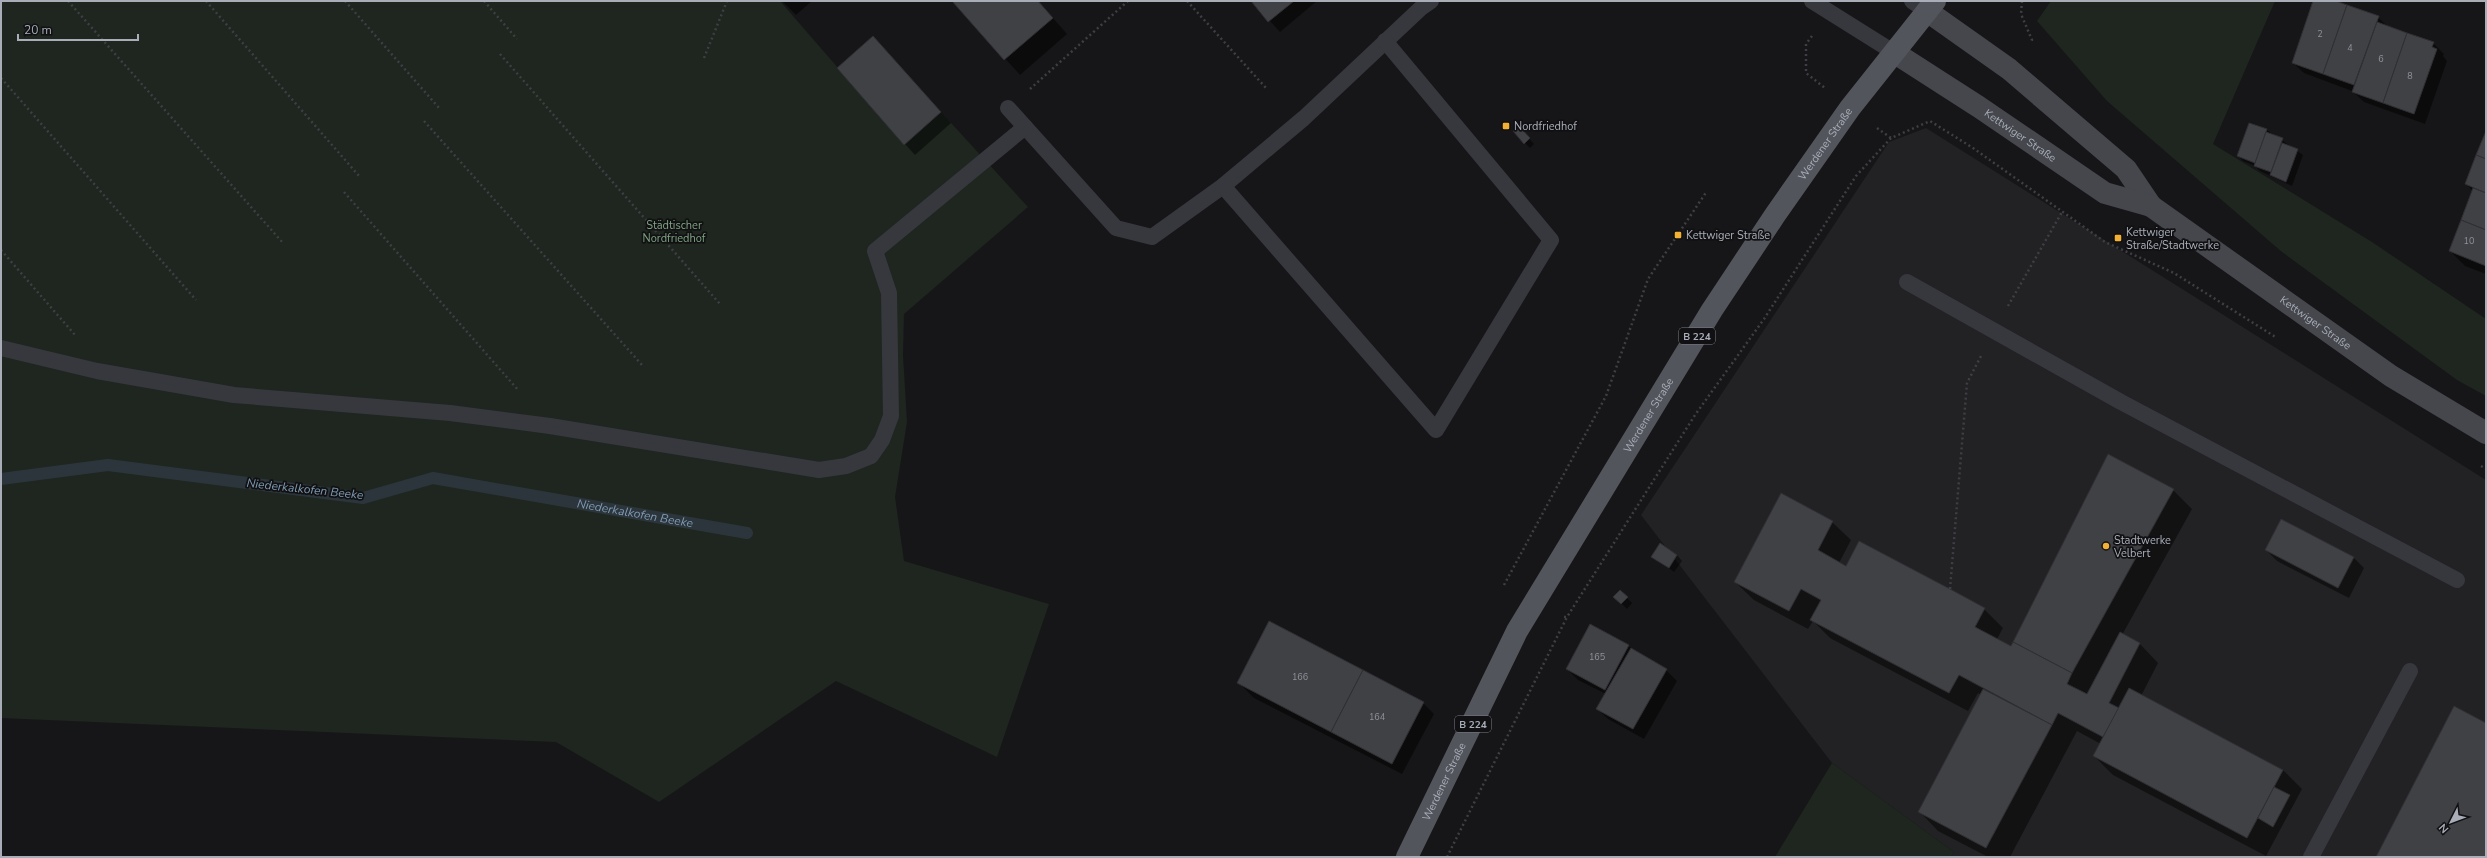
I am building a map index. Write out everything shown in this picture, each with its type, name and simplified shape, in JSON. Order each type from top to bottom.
[{"type":"main road","name":"Werdener Straße","points":[[1407,857],[1517,631],[1741,266],[1850,108],[1895,53],[1925,4]]},
{"type":"main road","name":"Kettwiger Straße","points":[[1925,4],[2009,69],[2126,169],[2150,206]]},
{"type":"main road","name":"Kettwiger Straße","points":[[1895,53],[1979,107],[2105,193],[2150,206],[2391,376],[2486,433]]},
{"type":"lane","points":[[1008,108],[1116,228],[1152,237],[1223,186],[1304,118],[1385,41],[1431,1]]},
{"type":"lane","points":[[1812,1],[1895,53]]},
{"type":"lane","points":[[1223,186],[1436,430],[1551,240],[1385,41]]},
{"type":"lane","points":[[1,348],[97,371],[234,395],[450,413],[550,426],[819,470],[846,466],[871,456],[882,440],[891,416],[889,293],[875,251],[1025,127]]},
{"type":"lane","points":[[1907,282],[2121,402],[2457,580]]},
{"type":"lane","points":[[2311,857],[2410,671]]},
{"type":"path","points":[[68,1],[283,243]]},
{"type":"path","points":[[206,1],[360,177]]},
{"type":"path","points":[[346,1],[439,108]]},
{"type":"path","points":[[484,1],[517,39]]},
{"type":"path","points":[[704,58],[727,1]]},
{"type":"path","points":[[1008,108],[1128,1]]},
{"type":"path","points":[[1188,1],[1266,88]]},
{"type":"path","points":[[2022,1],[2021,14],[2032,40]]},
{"type":"path","points":[[1806,44],[1806,73]]},
{"type":"path","points":[[500,54],[720,304]]},
{"type":"path","points":[[1,78],[196,300]]},
{"type":"path","points":[[424,121],[642,365]]},
{"type":"path","points":[[1447,857],[1567,617],[1695,415],[1764,319],[1856,176],[1891,138],[1930,121],[1968,144],[2104,242]]},
{"type":"path","points":[[1503,587],[1606,396],[1648,278],[1707,191]]},
{"type":"path","points":[[344,192],[550,426]]},
{"type":"path","points":[[1950,589],[1967,383],[1994,331],[2062,212]]},
{"type":"path","points":[[1,250],[76,336]]},
{"type":"path","points":[[1517,631],[1567,617]]},
{"type":"shaded area","points":[[1926,128],[2486,480],[2486,857],[1951,857],[1954,852],[1832,763],[1641,515],[1889,142]]},
{"type":"green space","name":"Städtischer Nordfriedhof","points":[[1,1],[780,1],[904,144],[941,112],[1028,207],[904,314],[903,355],[907,422],[895,497],[904,561],[1049,604],[997,757],[836,681],[659,802],[556,742],[1,718]]},
{"type":"green space","points":[[2051,1],[2275,1],[2213,144],[2372,242],[2486,319],[2486,396],[2457,380],[2282,252],[2107,101],[2037,21]]},
{"type":"green space","points":[[1832,763],[1954,852],[1951,857],[1775,857]]},
{"type":"building","points":[[952,1],[1038,1],[1053,18],[1004,60]]},
{"type":"building","points":[[1251,1],[1294,1],[1268,22]]},
{"type":"building","points":[[2313,1],[2336,1],[2347,5],[2323,74],[2292,63]]},
{"type":"building","points":[[2347,5],[2379,16],[2354,85],[2323,74]]},
{"type":"building","points":[[2377,22],[2407,33],[2383,103],[2352,92]]},
{"type":"building","points":[[2407,33],[2434,42],[2432,47],[2437,49],[2414,114],[2383,103]]},
{"type":"building","points":[[873,36],[941,112],[904,145],[837,68]]},
{"type":"building","points":[[2249,123],[2267,129],[2255,163],[2237,156]]},
{"type":"building","points":[[1519,126],[1530,138],[1524,144],[1513,131]]},
{"type":"building","points":[[2486,131],[2486,159],[2476,155]]},
{"type":"building","points":[[2266,132],[2283,138],[2271,172],[2254,166]]},
{"type":"building","points":[[2282,143],[2298,149],[2286,182],[2270,175]]},
{"type":"building","points":[[2476,155],[2486,159],[2486,193],[2465,184]]},
{"type":"building","points":[[2473,188],[2486,193],[2486,230],[2461,220]]},
{"type":"building","points":[[2461,220],[2486,230],[2486,266],[2449,251]]},
{"type":"building","points":[[2108,454],[2174,489],[2072,673],[2013,642]]},
{"type":"building","points":[[1781,493],[1833,521],[1818,550],[1846,566],[1859,541],[1950,589],[1985,608],[1975,627],[2011,646],[2013,642],[2072,673],[2067,684],[2087,694],[2120,632],[2140,643],[2109,703],[2119,708],[2103,737],[2058,713],[2052,725],[1959,675],[1949,693],[1810,620],[1821,600],[1801,589],[1789,611],[1734,582]]},
{"type":"building","points":[[2281,519],[2354,557],[2338,588],[2265,550]]},
{"type":"building","points":[[1660,543],[1677,555],[1669,568],[1651,557]]},
{"type":"building","points":[[1620,590],[1628,597],[1621,604],[1613,597]]},
{"type":"building","points":[[1269,621],[1363,670],[1331,732],[1237,683]]},
{"type":"building","points":[[1590,624],[1629,645],[1605,690],[1566,669]]},
{"type":"building","points":[[1631,648],[1667,669],[1633,729],[1596,709]]},
{"type":"building","points":[[1363,670],[1424,702],[1392,764],[1331,732]]},
{"type":"building","points":[[2129,688],[2283,770],[2247,838],[2093,756]]},
{"type":"building","points":[[1983,689],[2052,725],[1986,848],[1918,812]]},
{"type":"building","points":[[2454,706],[2486,723],[2486,857],[2376,857]]},
{"type":"building","points":[[2274,787],[2290,795],[2273,827],[2258,818]]},
{"type":"waterway","name":"Niederkalkofen Beeke","points":[[1,479],[108,465],[363,498],[433,478],[747,533]]},
{"type":"place","name":"Nordfriedhof","points":[[1506,126]]},
{"type":"place","name":"Kettwiger Straße","points":[[1678,235]]},
{"type":"place","name":"Kettwiger Straße/Stadtwerke","points":[[2118,238]]},
{"type":"place","name":"Stadtwerke Velbert","points":[[2106,546]]}]
